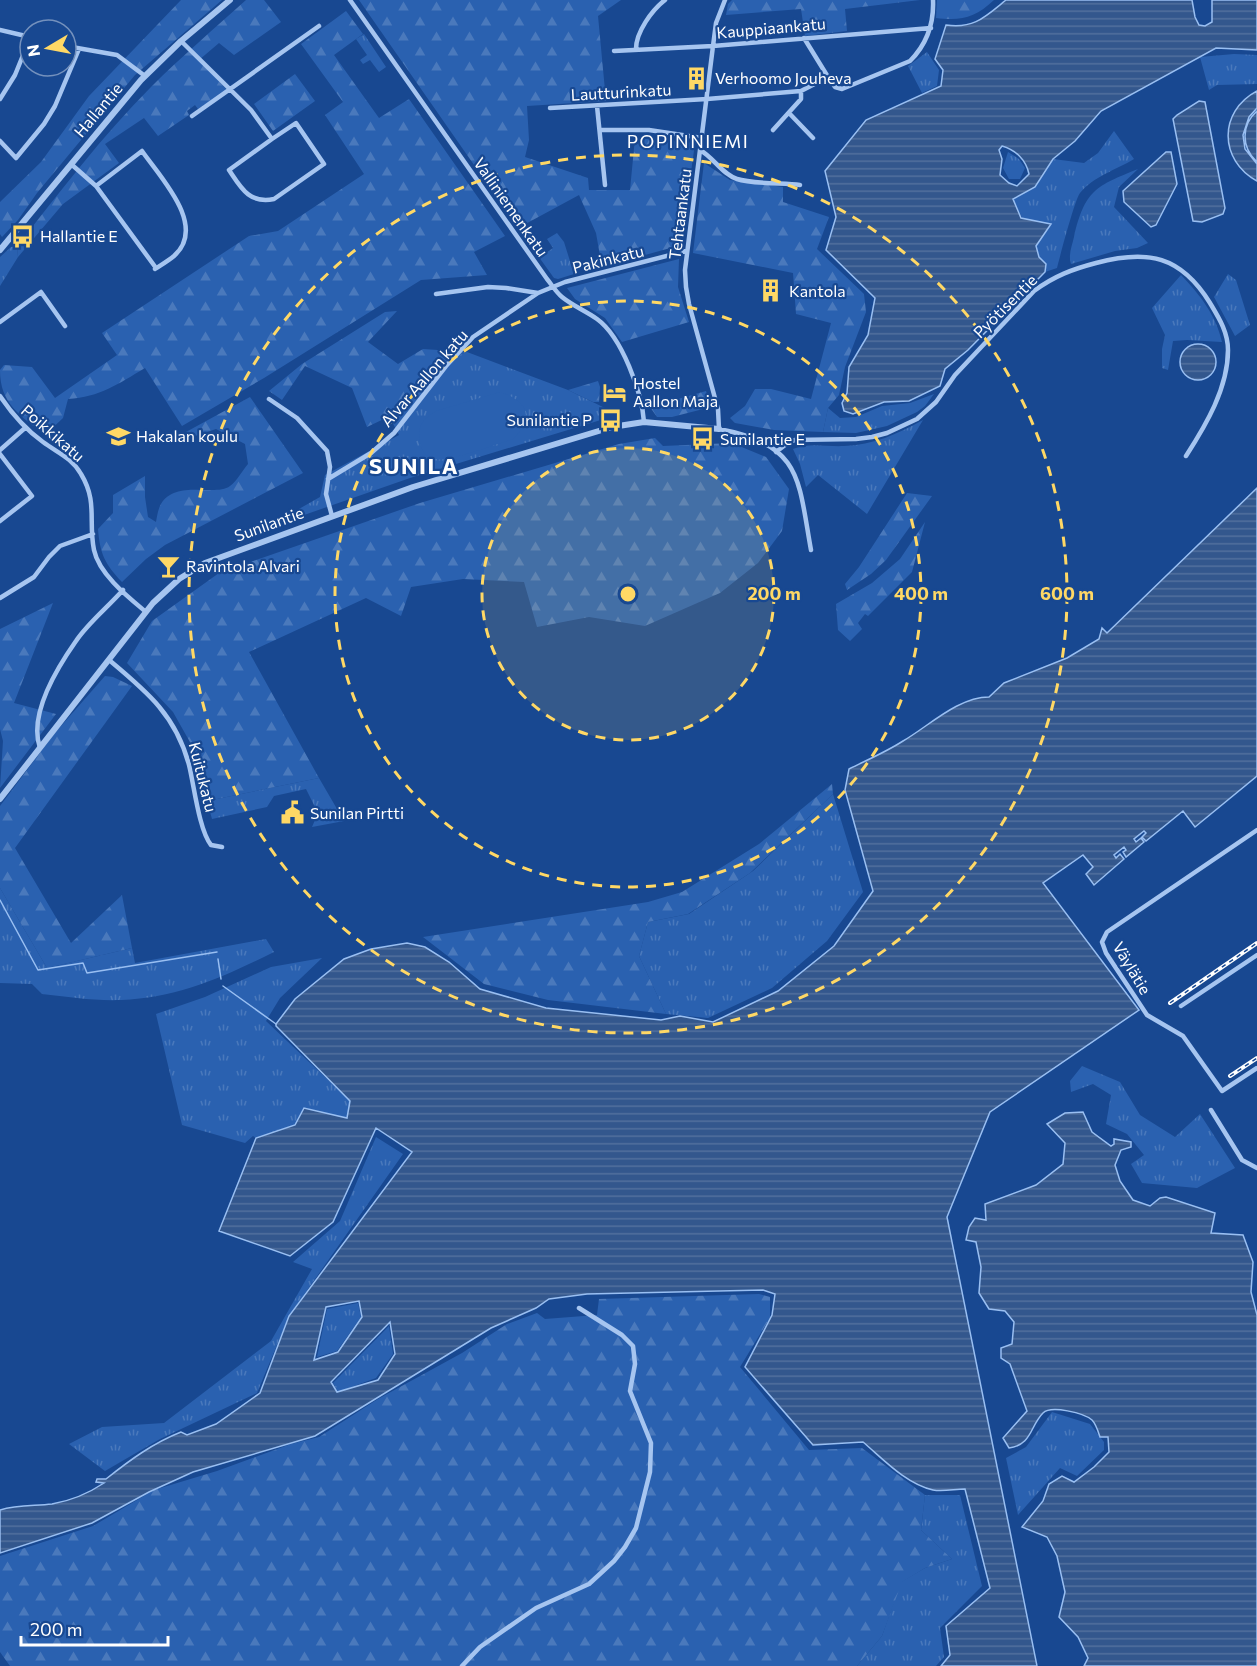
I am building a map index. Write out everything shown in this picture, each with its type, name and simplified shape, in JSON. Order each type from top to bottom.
[{"type":"street","name":"Hallantie","points":[[0,248],[13,236],[145,76],[181,41],[230,0]]},
{"type":"street","name":"Valliniemenkatu","points":[[350,0],[552,286],[562,297],[601,322],[617,341],[638,395],[644,422]]},
{"type":"street","points":[[636,49],[636,40],[648,20],[665,0]]},
{"type":"street","name":"Tehtaankatu","points":[[718,429],[718,409],[687,296],[686,251],[713,46],[719,12],[724,0]]},
{"type":"street","points":[[804,38],[835,87],[842,89],[901,65],[918,53],[931,28],[934,14],[933,0]]},
{"type":"street","points":[[192,116],[319,26]]},
{"type":"street","name":"Kauppiaankatu","points":[[614,51],[713,46],[931,28]]},
{"type":"street","points":[[0,30],[18,35]]},
{"type":"street","points":[[181,41],[251,110],[272,139]]},
{"type":"street","points":[[0,141],[15,158],[44,124],[55,106],[79,49],[117,55],[145,76]]},
{"type":"street","points":[[0,99],[18,68]]},
{"type":"street","points":[[773,130],[801,99],[801,91],[828,77]]},
{"type":"street","name":"Lautturinkatu","points":[[550,108],[801,91]]},
{"type":"street","points":[[597,106],[606,185]]},
{"type":"street","points":[[789,113],[813,138]]},
{"type":"street","points":[[296,123],[324,164],[274,199],[264,201],[252,197],[243,190],[229,170],[272,139],[296,123]]},
{"type":"street","points":[[600,130],[649,130],[702,138]]},
{"type":"street","points":[[700,150],[710,156],[726,173],[737,179],[800,185]]},
{"type":"street","points":[[71,164],[96,186],[155,269],[176,255],[184,242],[187,230],[186,218],[181,207],[142,151],[96,186]]},
{"type":"street","name":"Pakinkatu","points":[[537,293],[552,286],[686,251]]},
{"type":"street","name":"Pyötisentie","points":[[776,452],[795,440],[872,437],[895,430],[916,419],[936,402],[955,375],[1040,286],[1075,269],[1130,255],[1149,256],[1162,260],[1185,272],[1206,296],[1225,333],[1228,350],[1223,382],[1211,411],[1186,456]]},
{"type":"street","points":[[436,294],[488,287],[537,293]]},
{"type":"street","points":[[0,322],[42,292],[65,326]]},
{"type":"street","name":"Alvar Aallon katu","points":[[328,479],[372,453],[394,433],[446,366],[473,337],[537,293]]},
{"type":"street","name":"Poikkikatu","points":[[0,396],[12,414],[26,428],[44,443],[68,457],[81,472],[92,500],[94,549],[98,560],[106,573],[147,612]]},
{"type":"street","points":[[270,399],[297,418],[327,451],[330,467],[326,494],[332,516]]},
{"type":"street","name":"Sunilantie","points":[[0,799],[147,612],[179,579],[205,563],[413,488],[600,430],[644,422],[718,429]]},
{"type":"street","points":[[0,521],[32,496],[0,452],[26,428]]},
{"type":"street","points":[[718,429],[750,436],[784,457],[795,472],[799,483],[811,550]]},
{"type":"street","points":[[0,598],[34,577],[53,551],[60,546],[93,534]]},
{"type":"street","points":[[40,748],[37,721],[43,699],[76,640],[123,590]]},
{"type":"street","name":"Kuitukatu","points":[[109,660],[144,689],[172,722],[182,741],[189,763],[204,834],[212,845],[222,847]]},
{"type":"street","name":"Väylätie","points":[[1257,830],[1107,932],[1102,942],[1106,953],[1147,1015],[1183,1036],[1222,1092],[1257,1068]]},
{"type":"street","points":[[1181,1006],[1257,955]]},
{"type":"street","points":[[1210,1110],[1242,1161],[1257,1168]]},
{"type":"street","points":[[462,1666],[480,1647],[536,1608],[589,1584],[620,1554],[636,1528],[650,1472],[651,1443],[630,1391],[635,1364],[633,1346],[622,1335],[579,1308]]},
{"type":"green space","points":[[181,0],[222,0],[135,75],[2,237],[0,234],[0,202],[41,162],[89,96]]},
{"type":"green space","points":[[246,0],[264,0],[281,22],[234,55],[219,43],[199,60],[227,90],[198,109],[195,105],[187,111],[189,115],[158,136],[144,118],[105,144],[119,163],[63,204],[18,257],[17,246],[115,125],[162,76]]},
{"type":"green space","points":[[359,0],[621,0],[598,16],[606,101],[527,106],[529,140],[525,157],[588,178],[589,190],[630,190],[635,138],[695,143],[681,245],[602,267],[596,233],[579,195],[518,228]]},
{"type":"green space","points":[[732,0],[920,0],[845,9],[847,31],[805,36],[801,9],[726,15],[728,4]]},
{"type":"green space","points":[[937,0],[994,0],[974,14],[953,19],[936,18]]},
{"type":"green space","points":[[346,11],[363,34],[334,55],[379,118],[409,99],[505,236],[474,252],[487,275],[421,280],[182,426],[145,368],[99,393],[68,399],[63,418],[45,435],[20,415],[8,400],[1,382],[0,370],[4,365],[32,367],[55,398],[117,355],[102,333],[249,236],[278,231],[364,174],[325,115],[343,102],[301,44]]},
{"type":"green space","points":[[364,34],[386,67],[379,72],[370,60],[363,64],[360,60],[367,55],[356,39]]},
{"type":"green space","points":[[927,52],[939,70],[937,86],[922,93],[908,66]]},
{"type":"green space","points":[[1234,54],[1257,55],[1257,84],[1217,85],[1209,90],[1200,57]]},
{"type":"green space","points":[[295,74],[315,101],[273,131],[254,104]]},
{"type":"green space","points":[[1114,131],[1134,159],[1098,178],[1080,193],[1071,216],[1057,268],[1045,272],[1036,246],[1013,199],[1035,187],[1053,159],[1084,163],[1098,153]]},
{"type":"green space","points":[[1008,152],[1019,159],[1025,168],[1020,179],[1009,179],[1003,168]]},
{"type":"green space","points":[[704,163],[730,180],[783,187],[783,202],[829,217],[817,249],[864,294],[866,312],[845,367],[839,395],[828,408],[823,432],[774,430],[735,423],[730,418],[745,406],[755,389],[771,389],[811,399],[831,323],[796,314],[793,273],[693,253]]},
{"type":"green space","points":[[1138,169],[1119,187],[1114,207],[1148,243],[1137,248],[1115,251],[1071,264],[1070,254],[1078,221],[1088,199],[1112,180]]},
{"type":"green space","points":[[524,225],[543,255],[553,248],[547,239],[557,233],[564,242],[574,274],[554,278],[518,228]]},
{"type":"green space","points":[[17,246],[18,257],[0,286],[0,257],[11,247]]},
{"type":"green space","points":[[679,259],[678,287],[689,322],[622,342],[605,318],[575,299],[567,288]]},
{"type":"green space","points":[[1228,274],[1236,280],[1250,325],[1235,336],[1214,297]]},
{"type":"green space","points":[[1181,275],[1206,306],[1216,323],[1222,342],[1173,341],[1168,370],[1162,368],[1165,335],[1152,308]]},
{"type":"green space","points":[[397,311],[368,342],[398,364],[423,349],[467,352],[434,364],[409,407],[367,427],[352,388],[305,366],[282,400],[269,391],[302,364],[385,312]]},
{"type":"green space","points":[[467,352],[568,390],[607,409],[604,419],[410,478],[241,537],[276,522],[320,497],[325,475],[399,435],[390,418],[409,407],[434,364]]},
{"type":"green space","points":[[598,381],[599,402],[593,402],[568,390]]},
{"type":"green space","points":[[706,391],[711,407],[672,417],[657,417],[650,407]]},
{"type":"green space","points":[[500,392],[517,400],[525,411],[524,424],[513,439],[447,459],[431,458],[425,454],[421,447],[419,431],[429,416],[436,411]]},
{"type":"green space","points":[[934,394],[917,412],[887,426],[856,433],[823,432],[828,408],[840,418],[856,417],[882,406],[910,403]]},
{"type":"green space","points":[[250,397],[303,473],[165,545],[122,582],[104,558],[98,529],[113,513],[113,495],[145,476],[148,517],[156,522],[161,504],[168,496],[176,492],[224,489],[230,486],[248,464],[245,444],[216,429],[189,438],[186,432]]},
{"type":"green space","points":[[923,420],[867,514],[818,475],[806,487],[793,449],[811,445],[844,446],[875,441]]},
{"type":"green space","points":[[655,438],[663,446],[732,443],[766,457],[789,489],[782,531],[758,563],[720,593],[645,626],[589,617],[537,627],[524,582],[463,579],[411,587],[401,616],[366,598],[249,652],[319,778],[207,801],[195,751],[173,712],[127,663],[152,621],[219,573],[420,503],[619,444]]},
{"type":"green space","points":[[907,493],[932,496],[886,560],[871,574],[847,590],[845,584],[859,567]]},
{"type":"green space","points":[[925,522],[912,572],[868,616],[865,614],[858,623],[862,629],[850,641],[838,630],[836,604],[872,583],[900,559]]},
{"type":"green space","points":[[53,603],[14,703],[56,714],[0,788],[3,741],[0,729],[0,629]]},
{"type":"green space","points":[[105,676],[113,677],[132,686],[15,848],[71,943],[122,895],[132,948],[47,968],[0,888],[0,806],[54,734]]},
{"type":"green space","points":[[319,778],[344,821],[312,827],[318,813],[306,789],[274,796],[267,807],[212,819],[207,801]]},
{"type":"green space","points":[[832,784],[833,794],[750,873],[688,914],[648,922],[639,956],[666,1014],[548,1000],[484,984],[423,937],[648,902],[682,892],[759,844]]},
{"type":"green space","points":[[833,794],[863,892],[827,941],[772,988],[708,1018],[666,1014],[639,956],[648,922],[689,914],[753,871]]},
{"type":"green space","points":[[0,888],[47,968],[132,948],[135,963],[266,939],[274,952],[219,978],[162,995],[111,1000],[42,994],[32,984],[0,983]]},
{"type":"green space","points":[[322,958],[280,998],[266,1021],[350,1101],[347,1118],[296,1125],[256,1138],[253,1136],[245,1143],[182,1125],[156,1014],[205,997],[271,967]]},
{"type":"green space","points":[[1082,1066],[1120,1082],[1140,1115],[1175,1137],[1200,1114],[1235,1168],[1197,1188],[1142,1183],[1131,1164],[1144,1155],[1127,1134],[1106,1124],[1111,1095],[1093,1084],[1071,1092],[1070,1081]]},
{"type":"green space","points":[[376,1137],[403,1154],[289,1316],[257,1393],[160,1439],[105,1471],[69,1444],[102,1427],[164,1423],[271,1341],[312,1269],[293,1262],[340,1221]]},
{"type":"green space","points":[[759,1294],[770,1297],[770,1318],[740,1367],[809,1450],[862,1448],[925,1495],[921,1530],[952,1559],[925,1568],[902,1582],[882,1636],[857,1666],[10,1666],[0,1652],[0,1556],[93,1526],[154,1490],[217,1471],[291,1444],[319,1437],[378,1399],[462,1353],[507,1324],[537,1313],[545,1319],[597,1315],[599,1299]]},
{"type":"green space","points":[[358,1303],[361,1317],[337,1351],[317,1357],[327,1309]]},
{"type":"green space","points":[[389,1326],[393,1354],[376,1378],[338,1392],[333,1383]]},
{"type":"green space","points":[[1052,1412],[1090,1424],[1104,1442],[1104,1450],[1077,1476],[1060,1468],[1018,1515],[1006,1458],[1026,1447]]},
{"type":"green space","points":[[925,1495],[960,1495],[982,1586],[940,1628],[944,1657],[936,1666],[857,1666],[882,1636],[901,1582],[925,1568],[952,1559],[921,1530]]},
{"type":"shaded area","points":[[1006,0],[1192,0],[1199,25],[1205,26],[1212,22],[1212,0],[1257,0],[1257,50],[1216,48],[1101,111],[1075,141],[1053,159],[1035,187],[1013,199],[1021,218],[1051,224],[1036,246],[1039,257],[1046,264],[1045,272],[968,350],[945,369],[940,386],[909,401],[884,402],[853,414],[844,411],[842,403],[847,393],[849,367],[868,335],[875,298],[826,250],[836,217],[825,171],[866,120],[941,86],[943,70],[935,59],[946,25],[972,23]],"holes":[[[1002,146],[1016,153],[1028,169],[1029,174],[1017,186],[1009,183],[1000,175],[1002,159],[999,150]]]},
{"type":"shaded area","points":[[1257,91],[1257,108],[1249,117],[1243,135],[1245,149],[1257,164],[1257,181],[1244,172],[1235,161],[1228,136],[1235,111],[1244,100]]},
{"type":"shaded area","points":[[1199,101],[1205,102],[1225,208],[1223,214],[1202,222],[1193,221],[1173,119]]},
{"type":"shaded area","points":[[1257,111],[1257,162],[1248,150],[1245,136],[1248,123]]},
{"type":"shaded area","points":[[1166,152],[1171,152],[1177,184],[1156,225],[1151,227],[1124,202],[1123,191]]},
{"type":"shaded area","points":[[1198,344],[1211,349],[1216,362],[1211,375],[1198,380],[1185,375],[1180,362],[1185,349]]},
{"type":"shaded area","points":[[1257,488],[1257,776],[1195,827],[1183,811],[1146,841],[1142,837],[1146,833],[1144,831],[1134,839],[1136,842],[1141,838],[1144,842],[1126,857],[1123,852],[1126,850],[1124,847],[1114,855],[1116,858],[1120,854],[1124,859],[1094,885],[1086,874],[1093,867],[1083,855],[1043,883],[1139,1010],[990,1112],[947,1217],[1037,1666],[941,1666],[950,1655],[946,1626],[990,1588],[965,1489],[937,1491],[923,1487],[895,1470],[863,1442],[813,1445],[745,1367],[772,1315],[775,1294],[763,1290],[587,1294],[549,1299],[536,1308],[491,1328],[315,1436],[193,1472],[149,1492],[92,1523],[0,1553],[0,1510],[52,1504],[85,1493],[104,1483],[96,1482],[97,1479],[106,1479],[151,1447],[181,1432],[187,1435],[216,1424],[260,1393],[289,1316],[412,1152],[376,1128],[333,1222],[290,1256],[219,1231],[256,1138],[295,1125],[304,1108],[347,1118],[350,1101],[276,1026],[295,999],[344,959],[371,949],[407,943],[425,947],[449,962],[480,989],[546,1008],[661,1020],[680,1016],[713,1022],[778,991],[834,946],[873,891],[845,790],[849,769],[897,745],[955,707],[977,698],[989,697],[1004,683],[1067,658],[1099,639],[1102,628],[1107,633]],"holes":[[[359,1301],[362,1317],[338,1352],[314,1360],[326,1307]],[[390,1322],[395,1354],[378,1380],[337,1392],[331,1382]]]},
{"type":"shaded area","points":[[1083,1112],[1092,1132],[1111,1146],[1114,1144],[1114,1139],[1131,1142],[1131,1147],[1121,1150],[1115,1165],[1120,1181],[1133,1200],[1150,1206],[1160,1198],[1166,1197],[1215,1213],[1211,1233],[1243,1235],[1253,1262],[1251,1292],[1257,1315],[1257,1666],[1084,1666],[1088,1658],[1078,1637],[1059,1617],[1065,1592],[1057,1556],[1047,1537],[1022,1527],[1043,1501],[1049,1484],[1062,1476],[1074,1482],[1109,1452],[1108,1437],[1100,1437],[1095,1424],[1088,1417],[1068,1411],[1053,1410],[1043,1413],[1022,1443],[1009,1448],[1003,1438],[1027,1411],[1010,1364],[1001,1358],[1001,1348],[1012,1344],[1014,1322],[1005,1311],[989,1309],[979,1293],[981,1267],[976,1242],[966,1240],[969,1227],[975,1218],[986,1220],[985,1204],[1036,1185],[1063,1164],[1065,1143],[1047,1124],[1065,1113]]},
{"type":"waterway","points":[[0,900],[38,970],[83,963],[87,973],[217,952]]},
{"type":"waterway","points":[[218,959],[221,979]]},
{"type":"waterway","points":[[223,986],[276,1024]]},
{"type":"railway","points":[[1170,1003],[1257,943]]},
{"type":"railway","points":[[1230,1076],[1257,1058]]},
{"type":"place","name":"Verhoomo Jouheva","points":[[697,78]]},
{"type":"place","name":"Hallantie E","points":[[22,236]]},
{"type":"place","name":"Kantola","points":[[771,291]]},
{"type":"place","name":"Hostel Aallon Maja","points":[[615,392]]},
{"type":"place","name":"Sunilantie P","points":[[610,420]]},
{"type":"place","name":"Hakalan koulu","points":[[118,436]]},
{"type":"place","name":"Sunilantie E","points":[[702,439]]},
{"type":"place","name":"Ravintola Alvari","points":[[168,566]]},
{"type":"place","name":"Sunilan Pirtti","points":[[292,813]]},
{"type":"district","name":"POPINNIEMI","points":[[688,142]]},
{"type":"district","name":"SUNILA","points":[[414,466]]}]
